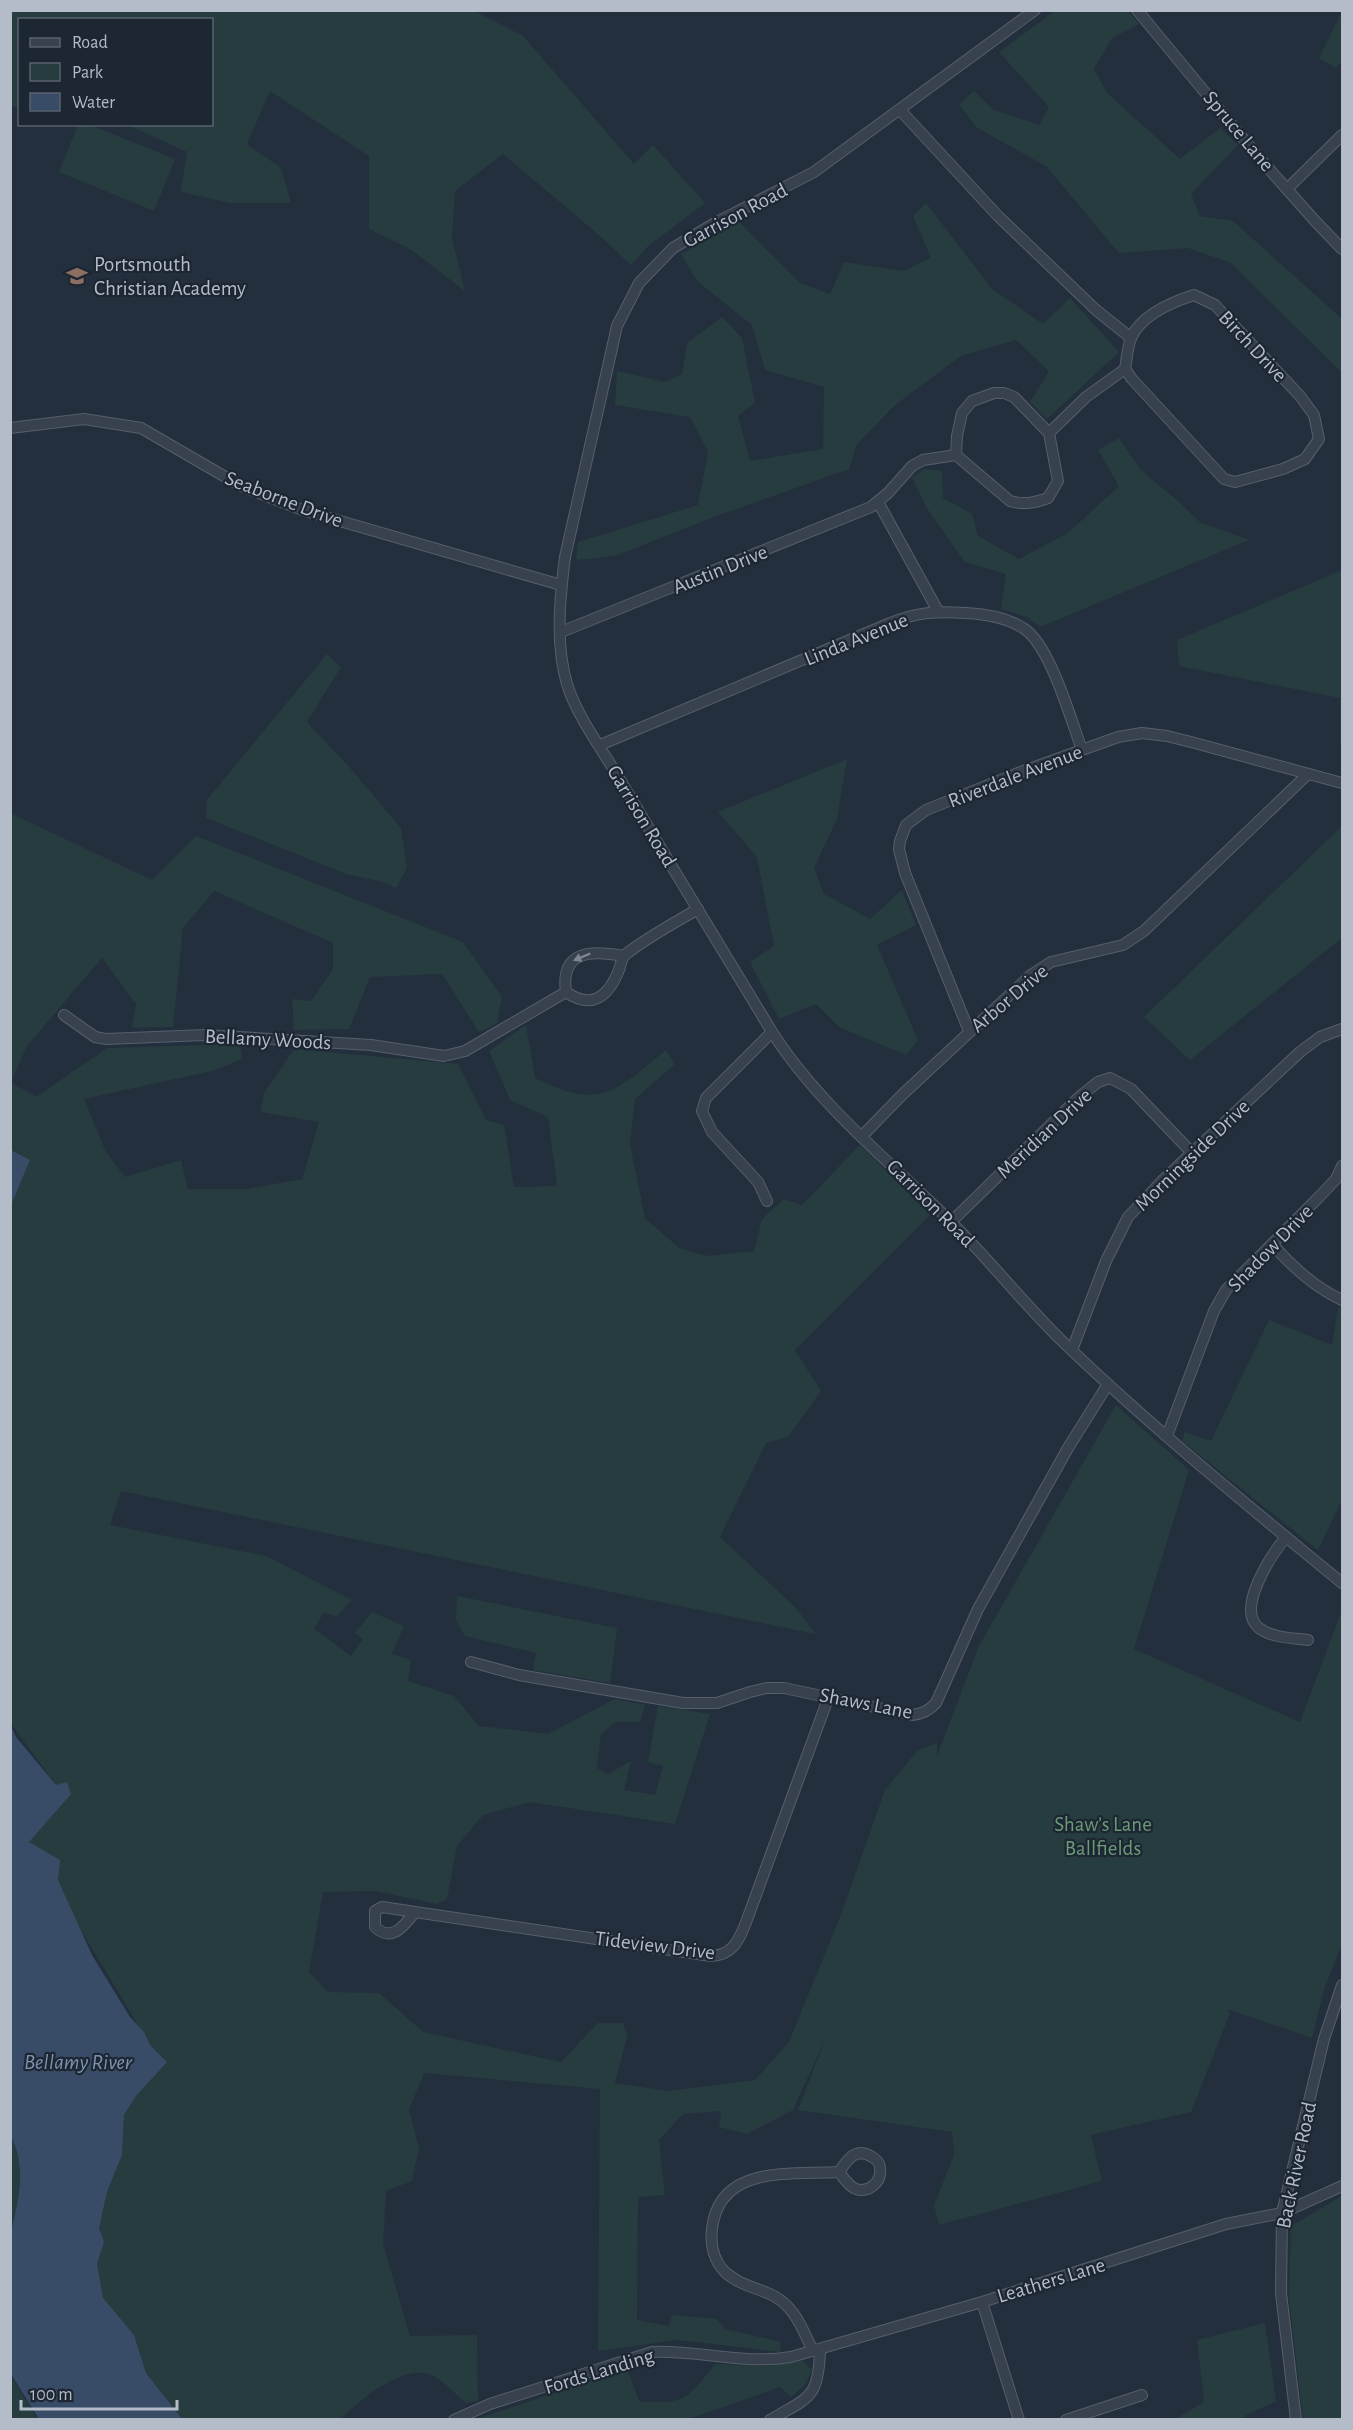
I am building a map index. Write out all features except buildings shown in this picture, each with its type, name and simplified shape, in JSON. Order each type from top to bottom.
[{"type":"street","name":"Garrison Road","points":[[1035,10],[814,172],[715,223],[673,248],[639,283],[617,327],[570,531],[561,585],[561,632],[566,682],[579,711],[698,909],[772,1032],[798,1068],[862,1136],[951,1222],[1072,1350],[1167,1436],[1342,1583]]},
{"type":"street","name":"Spruce Lane","points":[[1137,10],[1262,160],[1342,249]]},
{"type":"street","points":[[900,110],[998,216],[1096,310],[1131,338],[1125,369],[1080,402],[1049,433]]},
{"type":"street","points":[[1288,188],[1342,135]]},
{"type":"street","name":"Birch Drive","points":[[1125,369],[1132,380],[1224,479],[1235,482],[1283,469],[1305,459],[1319,439],[1314,415],[1300,396],[1215,305],[1194,295],[1171,302],[1140,324],[1131,338]]},
{"type":"street","points":[[994,393],[1004,393],[1014,397],[1049,433],[1058,481],[1048,498],[1034,503],[1021,504],[1010,501],[956,455],[962,413],[972,401],[994,393]]},
{"type":"street","name":"Seaborne Drive","points":[[10,428],[84,419],[141,428],[241,486],[302,510],[561,585]]},
{"type":"street","name":"Austin Drive","points":[[561,632],[841,520],[878,502],[912,466],[923,460],[956,455]]},
{"type":"street","points":[[878,502],[938,611]]},
{"type":"street","name":"Linda Avenue","points":[[600,745],[890,623],[913,614],[938,611],[990,615],[1024,628],[1041,646],[1082,750]]},
{"type":"street","name":"Riverdale Avenue","points":[[969,1031],[905,873],[899,849],[906,825],[926,810],[1018,773],[1118,737],[1151,734],[1191,742],[1342,783]]},
{"type":"street","name":"Arbor Drive","points":[[862,1136],[1030,975],[1051,962],[1123,945],[1144,931],[1308,774]]},
{"type":"street","points":[[623,956],[599,952],[578,956],[566,971],[566,992],[583,1000],[603,996],[615,977],[623,956],[698,909]]},
{"type":"street","name":"Bellamy Woods","points":[[64,1015],[95,1037],[106,1039],[205,1035],[371,1045],[444,1056],[456,1054],[476,1045],[566,992]]},
{"type":"street","name":"Morningside Drive","points":[[1072,1350],[1106,1261],[1128,1217],[1144,1198],[1300,1052],[1320,1037],[1342,1029]]},
{"type":"street","points":[[767,1201],[758,1182],[712,1132],[702,1111],[706,1098],[772,1032]]},
{"type":"street","name":"Meridian Drive","points":[[951,1222],[1078,1098],[1098,1082],[1110,1078],[1131,1089],[1193,1154]]},
{"type":"street","name":"Shadow Drive","points":[[1167,1436],[1214,1311],[1226,1290],[1336,1179],[1342,1166]]},
{"type":"street","points":[[1272,1244],[1294,1269],[1315,1285],[1342,1300]]},
{"type":"street","name":"Shaws Lane","points":[[471,1662],[519,1675],[683,1703],[717,1703],[767,1688],[784,1688],[912,1715],[921,1714],[930,1710],[936,1703],[978,1610],[1068,1448],[1108,1384]]},
{"type":"street","points":[[1286,1537],[1264,1568],[1252,1602],[1253,1620],[1257,1627],[1265,1632],[1308,1640]]},
{"type":"street","name":"Tideview Drive","points":[[415,1912],[711,1956],[728,1952],[739,1940],[745,1925],[829,1696]]},
{"type":"street","name":"Back River Road","points":[[1296,2420],[1281,2293],[1282,2212],[1324,2039],[1342,1985]]},
{"type":"street","points":[[770,2420],[810,2394],[819,2379],[817,2350],[792,2311],[784,2303],[774,2296],[745,2285],[724,2271],[714,2253],[712,2223],[719,2204],[732,2188],[743,2182],[771,2176],[839,2172]]},
{"type":"street","name":"Leathers Lane","points":[[817,2350],[982,2302],[1226,2224],[1282,2212],[1342,2186]]},
{"type":"street","points":[[982,2302],[1020,2420]]},
{"type":"street","name":"Fords Landing","points":[[454,2420],[490,2404],[652,2352],[669,2351],[764,2360],[785,2359],[817,2350]]},
{"type":"street","points":[[1066,2420],[1142,2396]]},
{"type":"green space","points":[[10,11],[474,11],[523,36],[634,164],[653,145],[705,203],[647,247],[631,265],[503,154],[455,191],[452,239],[465,291],[410,249],[369,229],[369,156],[270,91],[247,144],[281,168],[291,203],[231,203],[181,192],[187,152],[130,126],[213,126],[213,18],[18,18],[18,106],[11,108]]},
{"type":"green space","points":[[1055,11],[1128,11],[1139,24],[1112,38],[1094,69],[1107,93],[1180,159],[1220,128],[1238,145],[1191,194],[1200,216],[1233,221],[1342,319],[1342,373],[1231,263],[1188,248],[1119,253],[1047,167],[976,127],[959,104],[974,91],[994,110],[1039,125],[1049,107],[999,52]]},
{"type":"green space","points":[[1342,11],[1342,61],[1336,68],[1319,58]]},
{"type":"green space","points":[[78,126],[92,126],[175,159],[154,211],[59,172]]},
{"type":"green space","points":[[926,203],[992,289],[1043,324],[1070,298],[1119,352],[1047,419],[1030,402],[1049,371],[1016,340],[961,356],[895,405],[857,444],[849,469],[714,517],[615,556],[576,560],[578,542],[698,505],[708,452],[690,417],[615,405],[617,371],[665,382],[682,374],[687,343],[722,317],[742,338],[755,403],[738,416],[750,461],[823,449],[824,387],[765,370],[752,325],[697,281],[681,254],[739,222],[800,283],[830,294],[844,262],[903,271],[931,258],[913,216]]},
{"type":"green space","points":[[1119,438],[1140,469],[1200,522],[1249,540],[1040,627],[1027,617],[1001,609],[1006,574],[965,562],[926,507],[912,477],[925,469],[942,471],[943,498],[972,514],[978,536],[1019,559],[1068,533],[1119,486],[1098,450]]},
{"type":"green space","points":[[1342,570],[1342,743],[1340,743],[1340,698],[1179,666],[1177,640]]},
{"type":"green space","points":[[327,654],[341,667],[307,722],[401,828],[407,868],[396,888],[383,882],[346,874],[206,818],[207,800]]},
{"type":"green space","points":[[847,759],[837,819],[814,868],[824,894],[870,919],[902,890],[916,925],[877,945],[918,1040],[906,1055],[839,1027],[816,1004],[779,1019],[750,962],[774,946],[757,857],[718,812]]},
{"type":"green space","name":"Shaw’s Lane Ballfields","points":[[10,813],[152,880],[196,836],[463,942],[502,997],[497,1023],[479,1032],[442,974],[370,977],[349,1029],[294,1030],[292,999],[311,1001],[333,969],[333,943],[214,891],[183,928],[173,1027],[132,1028],[136,1004],[102,958],[27,1046],[11,1082],[36,1097],[107,1048],[240,1044],[242,1059],[216,1070],[84,1099],[106,1152],[125,1177],[181,1160],[188,1189],[247,1189],[302,1179],[319,1122],[261,1112],[264,1093],[294,1049],[458,1064],[486,1120],[504,1125],[514,1187],[557,1186],[548,1117],[510,1100],[489,1051],[526,1025],[535,1078],[557,1088],[576,1093],[592,1095],[619,1086],[666,1050],[675,1064],[635,1099],[630,1144],[645,1218],[679,1248],[708,1256],[754,1251],[762,1219],[784,1199],[802,1205],[860,1145],[930,1215],[795,1350],[821,1391],[788,1437],[766,1443],[720,1537],[795,1607],[816,1634],[121,1491],[110,1525],[266,1556],[352,1600],[336,1617],[324,1612],[314,1629],[351,1656],[363,1639],[355,1633],[372,1612],[404,1626],[392,1654],[411,1660],[408,1681],[454,1696],[479,1726],[548,1734],[615,1699],[645,1705],[640,1722],[615,1722],[601,1734],[597,1768],[608,1774],[631,1761],[624,1790],[655,1795],[663,1766],[648,1762],[658,1706],[710,1714],[675,1824],[530,1802],[483,1815],[457,1846],[447,1899],[437,1904],[376,1891],[323,1892],[309,1972],[328,1992],[379,1993],[423,2032],[561,2062],[598,2023],[623,2023],[627,2037],[615,2083],[668,2091],[755,2080],[789,2042],[840,1917],[885,1790],[917,1751],[937,1743],[937,1756],[979,1646],[1116,1405],[1189,1470],[1134,1649],[1300,1722],[1342,1610],[1342,1945],[1324,1989],[1312,2038],[1227,2009],[1230,2013],[1191,2112],[1091,2135],[1102,2181],[939,2225],[934,2205],[954,2155],[952,2132],[798,2110],[826,2037],[793,2110],[747,2134],[719,2127],[721,2111],[683,2114],[659,2140],[665,2195],[638,2197],[637,2320],[669,2326],[672,2315],[717,2319],[725,2329],[781,2342],[780,2352],[678,2340],[598,2351],[600,2089],[424,2073],[409,2110],[419,2148],[412,2181],[386,2191],[383,2244],[410,2336],[477,2335],[478,2401],[466,2403],[434,2376],[423,2373],[397,2378],[384,2385],[359,2402],[341,2419],[182,2419],[146,2373],[134,2335],[102,2298],[97,2264],[104,2242],[99,2228],[107,2192],[122,2155],[124,2115],[136,2096],[166,2061],[150,2045],[28,1842],[56,1785],[11,1724],[10,1205],[30,1160],[11,1150]]},
{"type":"green space","points":[[1342,826],[1342,938],[1190,1060],[1144,1017]]},
{"type":"green space","points":[[1338,1307],[1342,1309],[1342,1500],[1318,1550],[1182,1441],[1185,1432],[1211,1441],[1269,1320],[1332,1345]]},
{"type":"green space","points":[[457,1596],[617,1628],[610,1683],[533,1670],[536,1653],[465,1636],[456,1620]]},
{"type":"green space","points":[[11,2135],[19,2158],[20,2182],[11,2231]]},
{"type":"green space","points":[[1342,2196],[1342,2419],[1303,2419],[1289,2298],[1291,2226]]},
{"type":"green space","points":[[1265,2323],[1276,2401],[1245,2416],[1244,2419],[1175,2419],[1204,2402],[1197,2340]]},
{"type":"green space","points":[[803,2361],[812,2370],[805,2385],[791,2397],[780,2387],[689,2419],[477,2419],[627,2368],[639,2401],[666,2402],[684,2397],[691,2392],[715,2364],[767,2366]]},
{"type":"green space","points":[[10,2374],[35,2415],[39,2419],[11,2419]]},
{"type":"water","points":[[11,1150],[30,1160],[11,1205]]},
{"type":"water","name":"Bellamy River","points":[[11,1726],[16,1737],[56,1785],[67,1782],[71,1794],[29,1842],[60,1860],[58,1880],[92,1955],[130,2017],[144,2032],[150,2045],[167,2062],[136,2096],[124,2115],[122,2155],[107,2192],[99,2228],[104,2242],[97,2264],[103,2298],[134,2335],[146,2373],[182,2419],[39,2419],[11,2374],[11,2231],[19,2195],[20,2170],[10,2135]]},
{"type":"place","name":"Portsmouth Christian Academy","points":[[77,276]]}]
